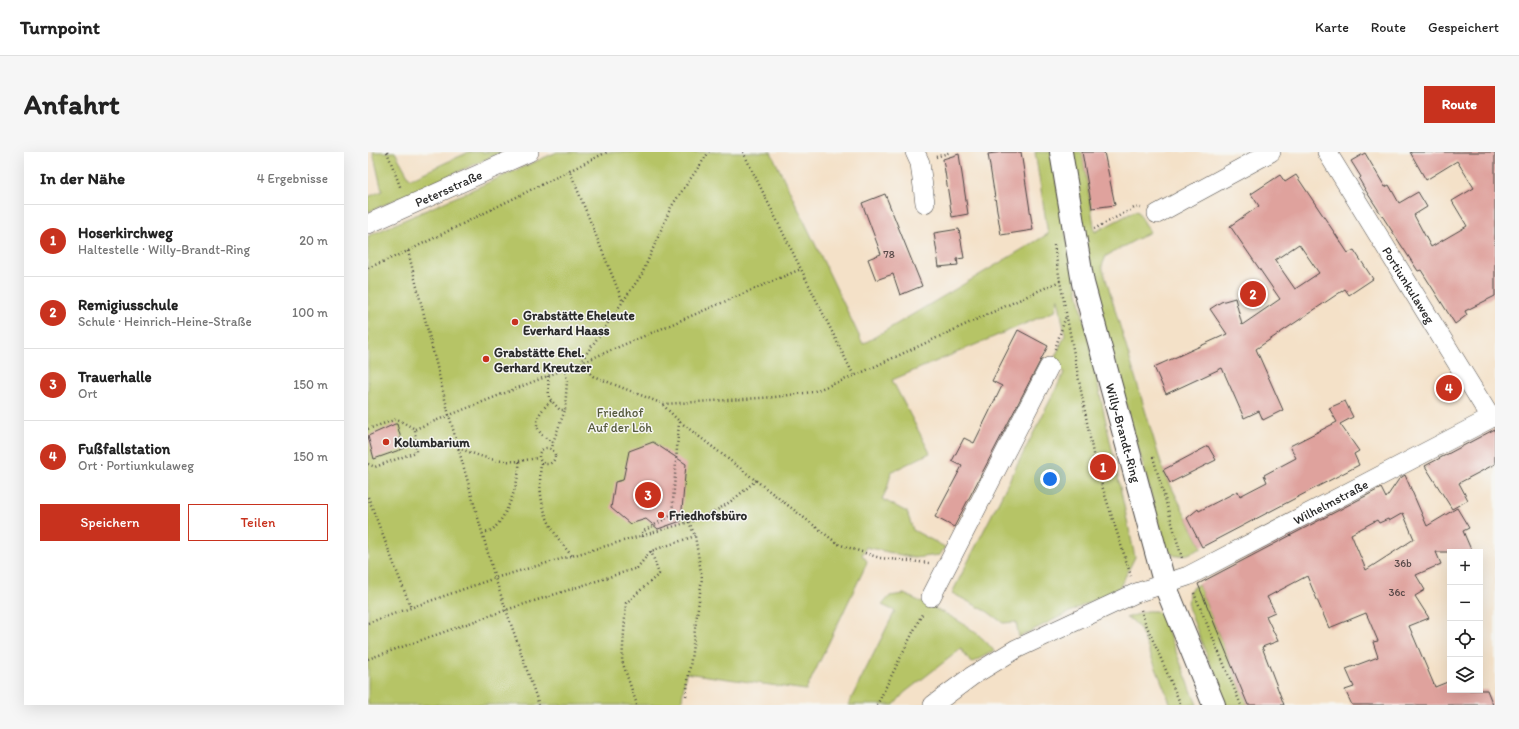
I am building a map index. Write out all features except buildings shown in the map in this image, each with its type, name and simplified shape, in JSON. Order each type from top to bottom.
[{"type":"main road","name":"Willy-Brandt-Ring","points":[[1061,152],[1083,283],[1165,585],[1214,705]]},
{"type":"street","name":"Petersstraße","points":[[368,224],[529,152]]},
{"type":"street","points":[[915,152],[920,162],[925,203]]},
{"type":"street","points":[[1157,214],[1271,152]]},
{"type":"street","name":"Portiunkulaweg","points":[[1327,152],[1493,417]]},
{"type":"street","points":[[931,597],[1049,367]]},
{"type":"street","name":"Wilhelmstraße","points":[[934,705],[972,676],[1016,649],[1136,593],[1165,585],[1188,576],[1493,417]]},
{"type":"path","points":[[387,152],[407,206]]},
{"type":"path","points":[[368,268],[408,250],[569,169],[607,152]]},
{"type":"path","points":[[580,363],[642,274],[671,207],[709,152]]},
{"type":"path","points":[[743,152],[854,376]]},
{"type":"path","points":[[569,169],[623,303]]},
{"type":"path","points":[[1091,230],[1136,207],[1157,214]]},
{"type":"path","points":[[408,250],[449,415],[495,578],[539,705]]},
{"type":"path","points":[[415,429],[564,370],[801,269]]},
{"type":"path","points":[[580,363],[592,376],[663,404],[774,397],[812,392],[854,376],[1060,281],[1095,464],[1145,622],[1181,705]]},
{"type":"path","points":[[1049,367],[1067,314]]},
{"type":"path","points":[[541,463],[546,465],[554,461],[555,453],[552,449],[553,442],[565,410],[567,381],[564,370]]},
{"type":"path","points":[[548,376],[549,398],[560,410],[565,410]]},
{"type":"path","points":[[551,401],[544,407],[537,425],[538,431],[545,438],[553,442]]},
{"type":"path","points":[[663,404],[679,421],[838,544],[880,558],[947,565]]},
{"type":"path","points":[[368,429],[397,419],[415,429]]},
{"type":"path","points":[[644,537],[642,532],[672,515],[679,421]]},
{"type":"path","points":[[368,464],[374,468],[416,452],[415,429]]},
{"type":"path","points":[[458,448],[482,458],[508,462],[539,458]]},
{"type":"path","points":[[552,449],[543,448],[539,452],[541,463],[540,491],[542,504],[553,531],[572,556]]},
{"type":"path","points":[[483,533],[494,528],[510,502],[518,476],[519,461]]},
{"type":"path","points":[[368,623],[495,578],[644,537],[710,515],[732,502],[756,480]]},
{"type":"path","points":[[368,497],[411,608]]},
{"type":"path","points":[[686,696],[702,578],[695,536],[689,522]]},
{"type":"path","points":[[368,659],[506,610],[637,568],[651,551],[695,536]]},
{"type":"path","points":[[637,705],[622,661],[626,603],[659,574],[651,551]]},
{"type":"path","points":[[1188,576],[1241,705]]},
{"type":"path","points":[[877,705],[931,597]]},
{"type":"green space","points":[[373,152],[395,152],[410,179],[469,152],[502,152],[368,212],[368,197],[382,191]]},
{"type":"green space","name":"Friedhof Auf der Löh","points":[[557,152],[771,152],[863,344],[1048,234],[1035,152],[1051,152],[1066,236],[1135,557],[1120,587],[1019,637],[1016,622],[1003,623],[988,612],[952,593],[1064,373],[1055,357],[1065,335],[1058,298],[1055,311],[892,380],[930,453],[891,472],[887,489],[882,499],[907,512],[913,530],[945,547],[940,555],[914,558],[866,547],[862,555],[867,561],[866,565],[806,690],[686,673],[681,705],[368,705],[368,236]]},
{"type":"green space","points":[[1070,152],[1082,152],[1095,232],[1137,210],[1150,232],[1106,256],[1102,266],[1163,470],[1202,548],[1188,554],[1175,556],[1166,549],[1093,283]]},
{"type":"green space","points":[[1198,584],[1248,705],[1226,705],[1188,607],[1189,591]]},
{"type":"green space","points":[[904,594],[953,618],[975,632],[994,651],[971,663],[961,649],[904,693],[894,705],[848,705],[895,611],[882,605],[890,596]]},
{"type":"green space","points":[[1147,611],[1156,611],[1162,616],[1197,705],[1171,705],[1140,629],[1132,620],[1126,618]]},
{"type":"place","name":"Remigiusschule","points":[[1253,294]]},
{"type":"place","name":"Grabstätte Eheleute Everhard Haass","points":[[515,322]]},
{"type":"place","name":"Grabstätte Ehel. Gerhard Kreutzer","points":[[486,359]]},
{"type":"place","name":"Fußfallstation","points":[[1449,388]]},
{"type":"place","name":"Kolumbarium","points":[[386,442]]},
{"type":"place","name":"Hoserkirchweg","points":[[1103,467]]},
{"type":"place","name":"Trauerhalle","points":[[648,495]]},
{"type":"place","name":"Friedhofsbüro","points":[[661,515]]}]
